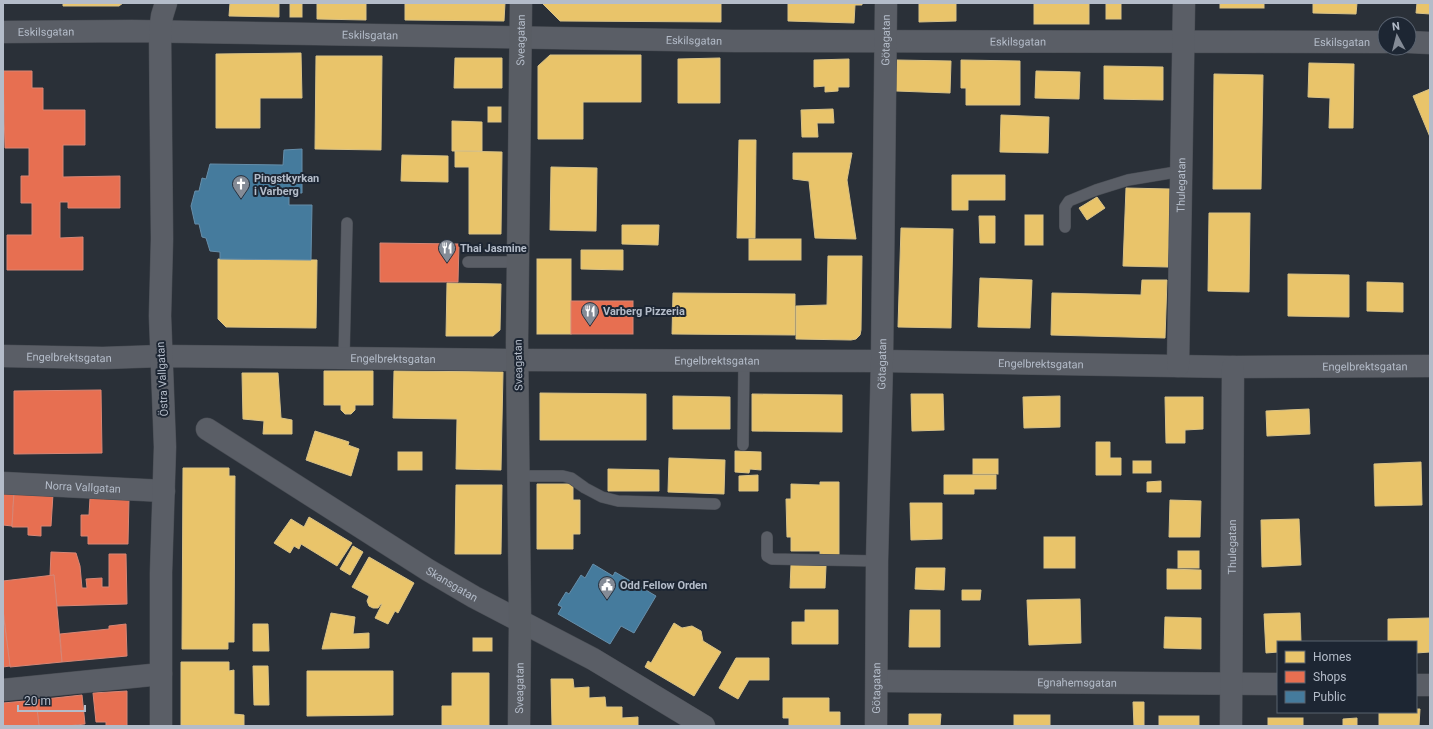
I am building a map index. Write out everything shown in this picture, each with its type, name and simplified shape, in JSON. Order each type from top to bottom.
[{"type":"street","name":"Östra Vallgatan","points":[[161,726],[161,573],[165,447],[160,316],[162,239],[160,32],[162,16],[166,3]]},
{"type":"street","name":"Sveagatan","points":[[519,726],[520,621],[518,262],[521,3]]},
{"type":"street","name":"Götagatan","points":[[876,726],[877,561],[882,361],[886,3]]},
{"type":"street","name":"Thulegatan","points":[[1178,366],[1184,3]]},
{"type":"street","name":"Eskilsgatan","points":[[3,32],[160,32],[520,38],[886,41],[1377,42]]},
{"type":"street","points":[[1417,42],[1430,42]]},
{"type":"street","name":"Engelbrektsgatan","points":[[3,356],[103,358],[161,356],[518,360],[882,361],[1233,367],[1430,366]]},
{"type":"street","name":"Thulegatan","points":[[1230,726],[1233,367]]},
{"type":"street","name":"Skansgatan","points":[[207,429],[428,570],[474,597],[593,659],[704,726]]},
{"type":"street","name":"Norra Vallgatan","points":[[3,483],[164,491]]},
{"type":"street","points":[[3,690],[161,674]]},
{"type":"street","name":"Egnahemsgatan","points":[[877,681],[1277,684]]},
{"type":"street","points":[[1417,685],[1430,685]]},
{"type":"lane","points":[[1065,227],[1065,207],[1069,201],[1075,198],[1128,180],[1182,171]]},
{"type":"lane","points":[[344,358],[348,223]]},
{"type":"lane","points":[[468,262],[518,262]]},
{"type":"lane","points":[[743,445],[744,360]]},
{"type":"lane","points":[[519,476],[563,476],[571,478],[585,488],[602,497],[618,501],[715,504]]},
{"type":"lane","points":[[767,537],[767,556],[772,559],[877,561]]},
{"type":"building: Homes","points":[[63,3],[123,3],[119,6],[63,6]]},
{"type":"building: Homes","points":[[230,3],[279,3],[279,17],[229,16]]},
{"type":"building: Homes","points":[[290,3],[302,3],[302,17],[290,17]]},
{"type":"building: Homes","points":[[317,3],[366,3],[366,20],[317,19]]},
{"type":"building: Homes","points":[[405,3],[505,3],[504,21],[405,20]]},
{"type":"building: Homes","points":[[542,3],[721,3],[721,22],[560,21]]},
{"type":"building: Homes","points":[[788,3],[862,3],[862,5],[855,5],[854,23],[788,21]]},
{"type":"building: Homes","points":[[919,3],[956,3],[956,21],[919,22]]},
{"type":"building: Homes","points":[[1034,3],[1089,3],[1089,24],[1034,24]]},
{"type":"building: Homes","points":[[1106,3],[1121,3],[1121,19],[1106,19]]},
{"type":"building: Homes","points":[[1220,3],[1264,3],[1264,8],[1220,8]]},
{"type":"building: Homes","points":[[1313,3],[1357,3],[1356,14],[1313,13]]},
{"type":"building: Homes","points":[[1417,3],[1430,3],[1430,14],[1416,13]]},
{"type":"building: Homes","points":[[301,53],[302,98],[260,98],[260,128],[216,128],[216,54]]},
{"type":"building: Homes","points":[[550,55],[641,55],[641,102],[583,102],[583,139],[538,139],[538,66]]},
{"type":"building: Homes","points":[[316,56],[382,56],[381,150],[315,149]]},
{"type":"building: Homes","points":[[455,58],[502,58],[502,88],[454,88]]},
{"type":"building: Homes","points":[[720,58],[720,103],[678,103],[678,59]]},
{"type":"building: Homes","points":[[849,59],[849,87],[838,87],[838,91],[825,92],[825,86],[814,87],[814,60]]},
{"type":"building: Homes","points":[[897,60],[951,61],[950,93],[896,91]]},
{"type":"building: Homes","points":[[961,60],[1020,61],[1020,105],[966,105],[966,88],[961,88]]},
{"type":"building: Homes","points":[[1309,63],[1354,64],[1353,128],[1329,128],[1330,98],[1308,97]]},
{"type":"building: Homes","points":[[1104,66],[1163,67],[1163,100],[1104,99]]},
{"type":"building: Homes","points":[[1036,71],[1080,72],[1079,99],[1035,98]]},
{"type":"building: Homes","points":[[1214,74],[1263,75],[1261,189],[1213,189]]},
{"type":"building: Homes","points":[[1430,89],[1430,137],[1413,96]]},
{"type":"building: Homes","points":[[488,107],[501,107],[501,122],[488,122]]},
{"type":"building: Homes","points":[[833,109],[834,123],[817,123],[818,137],[802,137],[801,110]]},
{"type":"building: Homes","points":[[1001,115],[1049,117],[1048,153],[1000,152]]},
{"type":"building: Homes","points":[[452,121],[482,122],[482,151],[452,151]]},
{"type":"building: Homes","points":[[739,140],[756,140],[755,238],[737,238]]},
{"type":"building: Homes","points":[[455,151],[502,152],[501,234],[469,234],[469,167],[455,167]]},
{"type":"building: Homes","points":[[793,153],[852,153],[847,180],[856,239],[815,238],[809,181],[793,179]]},
{"type":"building: Homes","points":[[402,155],[448,156],[448,182],[401,181]]},
{"type":"building: Homes","points":[[551,167],[597,168],[596,231],[550,230]]},
{"type":"building: Homes","points":[[952,175],[1005,175],[1005,200],[968,200],[968,210],[952,210]]},
{"type":"building: Homes","points":[[1126,188],[1170,189],[1168,267],[1123,266]]},
{"type":"building: Homes","points":[[1097,197],[1105,208],[1087,220],[1079,208]]},
{"type":"building: Homes","points":[[1209,213],[1250,213],[1249,292],[1208,291]]},
{"type":"building: Homes","points":[[1025,215],[1043,215],[1043,245],[1025,245]]},
{"type":"building: Homes","points":[[979,216],[995,216],[995,243],[980,243]]},
{"type":"building: Homes","points":[[622,225],[659,225],[658,245],[622,244]]},
{"type":"building: Homes","points":[[901,228],[953,229],[951,328],[898,327]]},
{"type":"building: Homes","points":[[749,239],[801,239],[801,260],[749,260]]},
{"type":"building: Homes","points":[[581,250],[623,250],[623,270],[581,269]]},
{"type":"building: Homes","points":[[828,256],[862,256],[860,335],[856,339],[851,340],[796,339],[796,306],[827,305]]},
{"type":"building: Homes","points":[[218,259],[317,260],[316,328],[226,327],[218,319]]},
{"type":"building: Homes","points":[[537,259],[571,259],[571,334],[537,334]]},
{"type":"building: Homes","points":[[1288,274],[1349,275],[1349,317],[1288,316]]},
{"type":"building: Homes","points":[[980,278],[1032,280],[1030,328],[978,327]]},
{"type":"building: Homes","points":[[1142,280],[1167,280],[1165,338],[1051,335],[1052,293],[1141,295]]},
{"type":"building: Homes","points":[[1367,282],[1403,283],[1403,312],[1367,311]]},
{"type":"building: Homes","points":[[447,283],[501,284],[500,330],[493,336],[446,336]]},
{"type":"building: Homes","points":[[673,293],[795,294],[795,335],[672,334]]},
{"type":"building: Homes","points":[[324,371],[373,371],[373,405],[355,405],[355,410],[351,414],[345,414],[341,410],[341,405],[324,405]]},
{"type":"building: Homes","points":[[394,371],[503,372],[501,470],[456,469],[457,419],[393,418]]},
{"type":"building: Homes","points":[[242,373],[278,373],[281,418],[292,420],[292,434],[263,434],[264,421],[243,419]]},
{"type":"building: Homes","points":[[540,393],[646,394],[646,440],[540,440]]},
{"type":"building: Homes","points":[[752,394],[842,395],[842,432],[752,431]]},
{"type":"building: Homes","points":[[911,394],[943,394],[944,430],[912,431]]},
{"type":"building: Homes","points":[[673,396],[730,397],[730,429],[673,429]]},
{"type":"building: Homes","points":[[1060,396],[1060,427],[1024,428],[1023,397]]},
{"type":"building: Homes","points":[[1165,397],[1203,397],[1203,429],[1185,430],[1185,443],[1166,443]]},
{"type":"building: Homes","points":[[1309,409],[1310,434],[1267,436],[1266,411]]},
{"type":"building: Homes","points":[[315,431],[349,442],[348,445],[359,449],[351,476],[306,460]]},
{"type":"building: Homes","points":[[1096,442],[1110,442],[1110,458],[1121,458],[1121,475],[1096,475]]},
{"type":"building: Homes","points":[[735,451],[761,452],[761,470],[750,469],[749,473],[735,472]]},
{"type":"building: Homes","points":[[398,452],[422,452],[422,470],[398,470]]},
{"type":"building: Homes","points":[[669,458],[725,460],[724,494],[668,492]]},
{"type":"building: Homes","points":[[973,459],[998,459],[998,474],[973,474]]},
{"type":"building: Homes","points":[[1133,461],[1151,461],[1151,473],[1133,473]]},
{"type":"building: Homes","points":[[1421,462],[1422,505],[1375,506],[1374,464]]},
{"type":"building: Homes","points":[[183,468],[229,468],[229,476],[235,476],[234,642],[228,642],[228,649],[182,649]]},
{"type":"building: Homes","points":[[608,469],[659,470],[659,491],[608,491]]},
{"type":"building: Homes","points":[[758,475],[758,491],[739,491],[739,476]]},
{"type":"building: Homes","points":[[944,475],[996,475],[996,489],[974,489],[974,494],[944,494]]},
{"type":"building: Homes","points":[[1161,481],[1161,492],[1147,492],[1147,482]]},
{"type":"building: Homes","points":[[820,482],[839,482],[839,556],[820,556],[820,551],[791,551],[791,537],[787,537],[786,499],[791,499],[791,484],[820,485]]},
{"type":"building: Homes","points":[[537,484],[573,484],[573,500],[580,500],[580,534],[573,534],[573,549],[537,549]]},
{"type":"building: Homes","points":[[456,485],[502,485],[501,554],[455,554]]},
{"type":"building: Homes","points":[[1170,500],[1201,501],[1200,537],[1169,537]]},
{"type":"building: Homes","points":[[910,503],[942,503],[942,539],[911,540]]},
{"type":"building: Homes","points":[[309,517],[352,543],[337,566],[301,544],[299,549],[294,546],[290,553],[274,543],[291,519],[304,527]]},
{"type":"building: Homes","points":[[1299,519],[1301,565],[1262,567],[1261,520]]},
{"type":"building: Homes","points":[[1044,537],[1075,537],[1075,568],[1044,568]]},
{"type":"building: Homes","points":[[353,546],[363,552],[350,575],[340,569]]},
{"type":"building: Homes","points":[[1178,551],[1199,551],[1199,568],[1178,568]]},
{"type":"building: Homes","points":[[369,557],[414,583],[398,613],[395,611],[388,624],[375,618],[382,604],[378,608],[369,606],[367,601],[369,596],[352,587]]},
{"type":"building: Homes","points":[[791,565],[826,566],[825,588],[790,588]]},
{"type":"building: Homes","points":[[916,568],[945,568],[944,590],[915,589]]},
{"type":"building: Homes","points":[[1167,569],[1201,570],[1201,589],[1167,589]]},
{"type":"building: Homes","points":[[962,590],[981,590],[980,600],[962,600]]},
{"type":"building: Homes","points":[[1080,599],[1081,643],[1029,645],[1027,600]]},
{"type":"building: Homes","points":[[805,610],[838,610],[838,644],[792,644],[792,622],[805,622]]},
{"type":"building: Homes","points":[[910,610],[940,610],[940,647],[909,647]]},
{"type":"building: Homes","points":[[331,613],[355,617],[353,634],[369,633],[369,648],[322,649]]},
{"type":"building: Homes","points":[[1300,613],[1301,641],[1277,641],[1277,652],[1266,653],[1264,614]]},
{"type":"building: Homes","points":[[1165,617],[1201,618],[1201,649],[1164,648]]},
{"type":"building: Homes","points":[[1430,618],[1430,652],[1417,653],[1417,641],[1388,641],[1388,619]]},
{"type":"building: Homes","points":[[674,623],[682,628],[692,626],[701,631],[703,641],[721,652],[694,696],[645,667],[648,661],[651,663]]},
{"type":"building: Homes","points":[[253,624],[268,624],[269,651],[253,651]]},
{"type":"building: Homes","points":[[473,638],[492,638],[492,651],[473,651]]},
{"type":"building: Homes","points":[[736,658],[769,658],[769,680],[749,680],[738,699],[719,688]]},
{"type":"building: Homes","points":[[181,662],[229,662],[229,671],[234,670],[234,714],[244,715],[244,726],[181,726]]},
{"type":"building: Homes","points":[[253,666],[268,666],[269,705],[254,705]]},
{"type":"building: Homes","points":[[307,671],[393,671],[393,715],[307,716]]},
{"type":"building: Homes","points":[[452,673],[489,673],[489,726],[442,726],[442,706],[452,706]]},
{"type":"building: Homes","points":[[551,679],[573,679],[574,688],[589,687],[589,698],[605,697],[606,707],[622,707],[622,718],[638,717],[638,726],[552,726]]},
{"type":"building: Homes","points":[[783,698],[829,698],[829,712],[840,712],[840,726],[789,726],[789,718],[783,718]]},
{"type":"building: Homes","points":[[1133,702],[1144,702],[1144,726],[1134,726]]},
{"type":"building: Homes","points":[[1417,709],[1420,709],[1419,726],[1379,726],[1379,713],[1417,713]]},
{"type":"building: Homes","points":[[909,714],[941,714],[940,726],[909,726]]},
{"type":"building: Homes","points":[[1014,715],[1050,715],[1050,726],[1014,726]]},
{"type":"building: Homes","points":[[1159,716],[1199,716],[1199,726],[1159,726]]},
{"type":"building: Homes","points":[[1268,718],[1303,718],[1303,726],[1268,726]]},
{"type":"building: Homes","points":[[1357,718],[1357,726],[1343,726],[1343,719]]},
{"type":"building: Shops","points":[[3,71],[32,71],[32,88],[43,88],[43,110],[85,110],[85,145],[63,145],[63,177],[120,176],[120,208],[68,208],[68,202],[60,202],[60,238],[83,237],[83,270],[7,270],[7,235],[32,235],[32,203],[21,203],[21,176],[29,176],[29,148],[5,148]]},
{"type":"building: Shops","points":[[380,243],[459,244],[458,282],[380,282]]},
{"type":"building: Shops","points":[[571,301],[633,301],[633,334],[571,334]]},
{"type":"building: Shops","points":[[101,390],[102,453],[14,454],[14,391]]},
{"type":"building: Shops","points":[[3,490],[14,490],[12,526],[3,525]]},
{"type":"building: Shops","points":[[14,492],[53,494],[51,526],[41,526],[41,536],[28,535],[28,527],[12,527]]},
{"type":"building: Shops","points":[[90,498],[129,498],[128,544],[88,544],[88,536],[81,536],[81,515],[89,515]]},
{"type":"building: Shops","points":[[51,552],[76,553],[80,566],[82,588],[87,588],[86,579],[102,578],[102,587],[109,587],[109,554],[126,554],[127,604],[57,606],[54,575],[50,576]]},
{"type":"building: Shops","points":[[54,575],[62,662],[10,667],[3,609],[3,581]]},
{"type":"building: Shops","points":[[3,612],[10,666],[3,667]]},
{"type":"building: Shops","points":[[126,624],[127,656],[62,662],[60,634],[109,629],[109,626]]},
{"type":"building: Shops","points":[[127,691],[127,726],[106,726],[106,722],[96,722],[93,693]]},
{"type":"building: Shops","points":[[82,695],[85,724],[67,726],[39,726],[36,700]]},
{"type":"building: Shops","points":[[36,700],[39,726],[3,726],[3,703]]},
{"type":"building: Public","name":"Pingstkyrkan i Varberg","points":[[302,149],[302,193],[289,193],[289,205],[312,205],[311,260],[220,259],[220,252],[210,251],[206,238],[202,237],[199,224],[195,224],[191,206],[195,191],[199,191],[202,178],[206,179],[210,164],[283,165],[284,150]]},
{"type":"building: Public","name":"Odd Fellow Orden","points":[[593,564],[613,576],[615,572],[656,596],[634,633],[621,626],[610,644],[558,614],[562,607],[558,605],[566,592],[569,594],[581,575],[585,578]]},
{"type":"place","name":"Pingstkyrkan i Varberg","points":[[241,199]]},
{"type":"place","name":"Thai Jasmine","points":[[447,263]]},
{"type":"place","name":"Varberg Pizzeria","points":[[590,326]]},
{"type":"place","name":"Odd Fellow Orden","points":[[607,600]]}]
